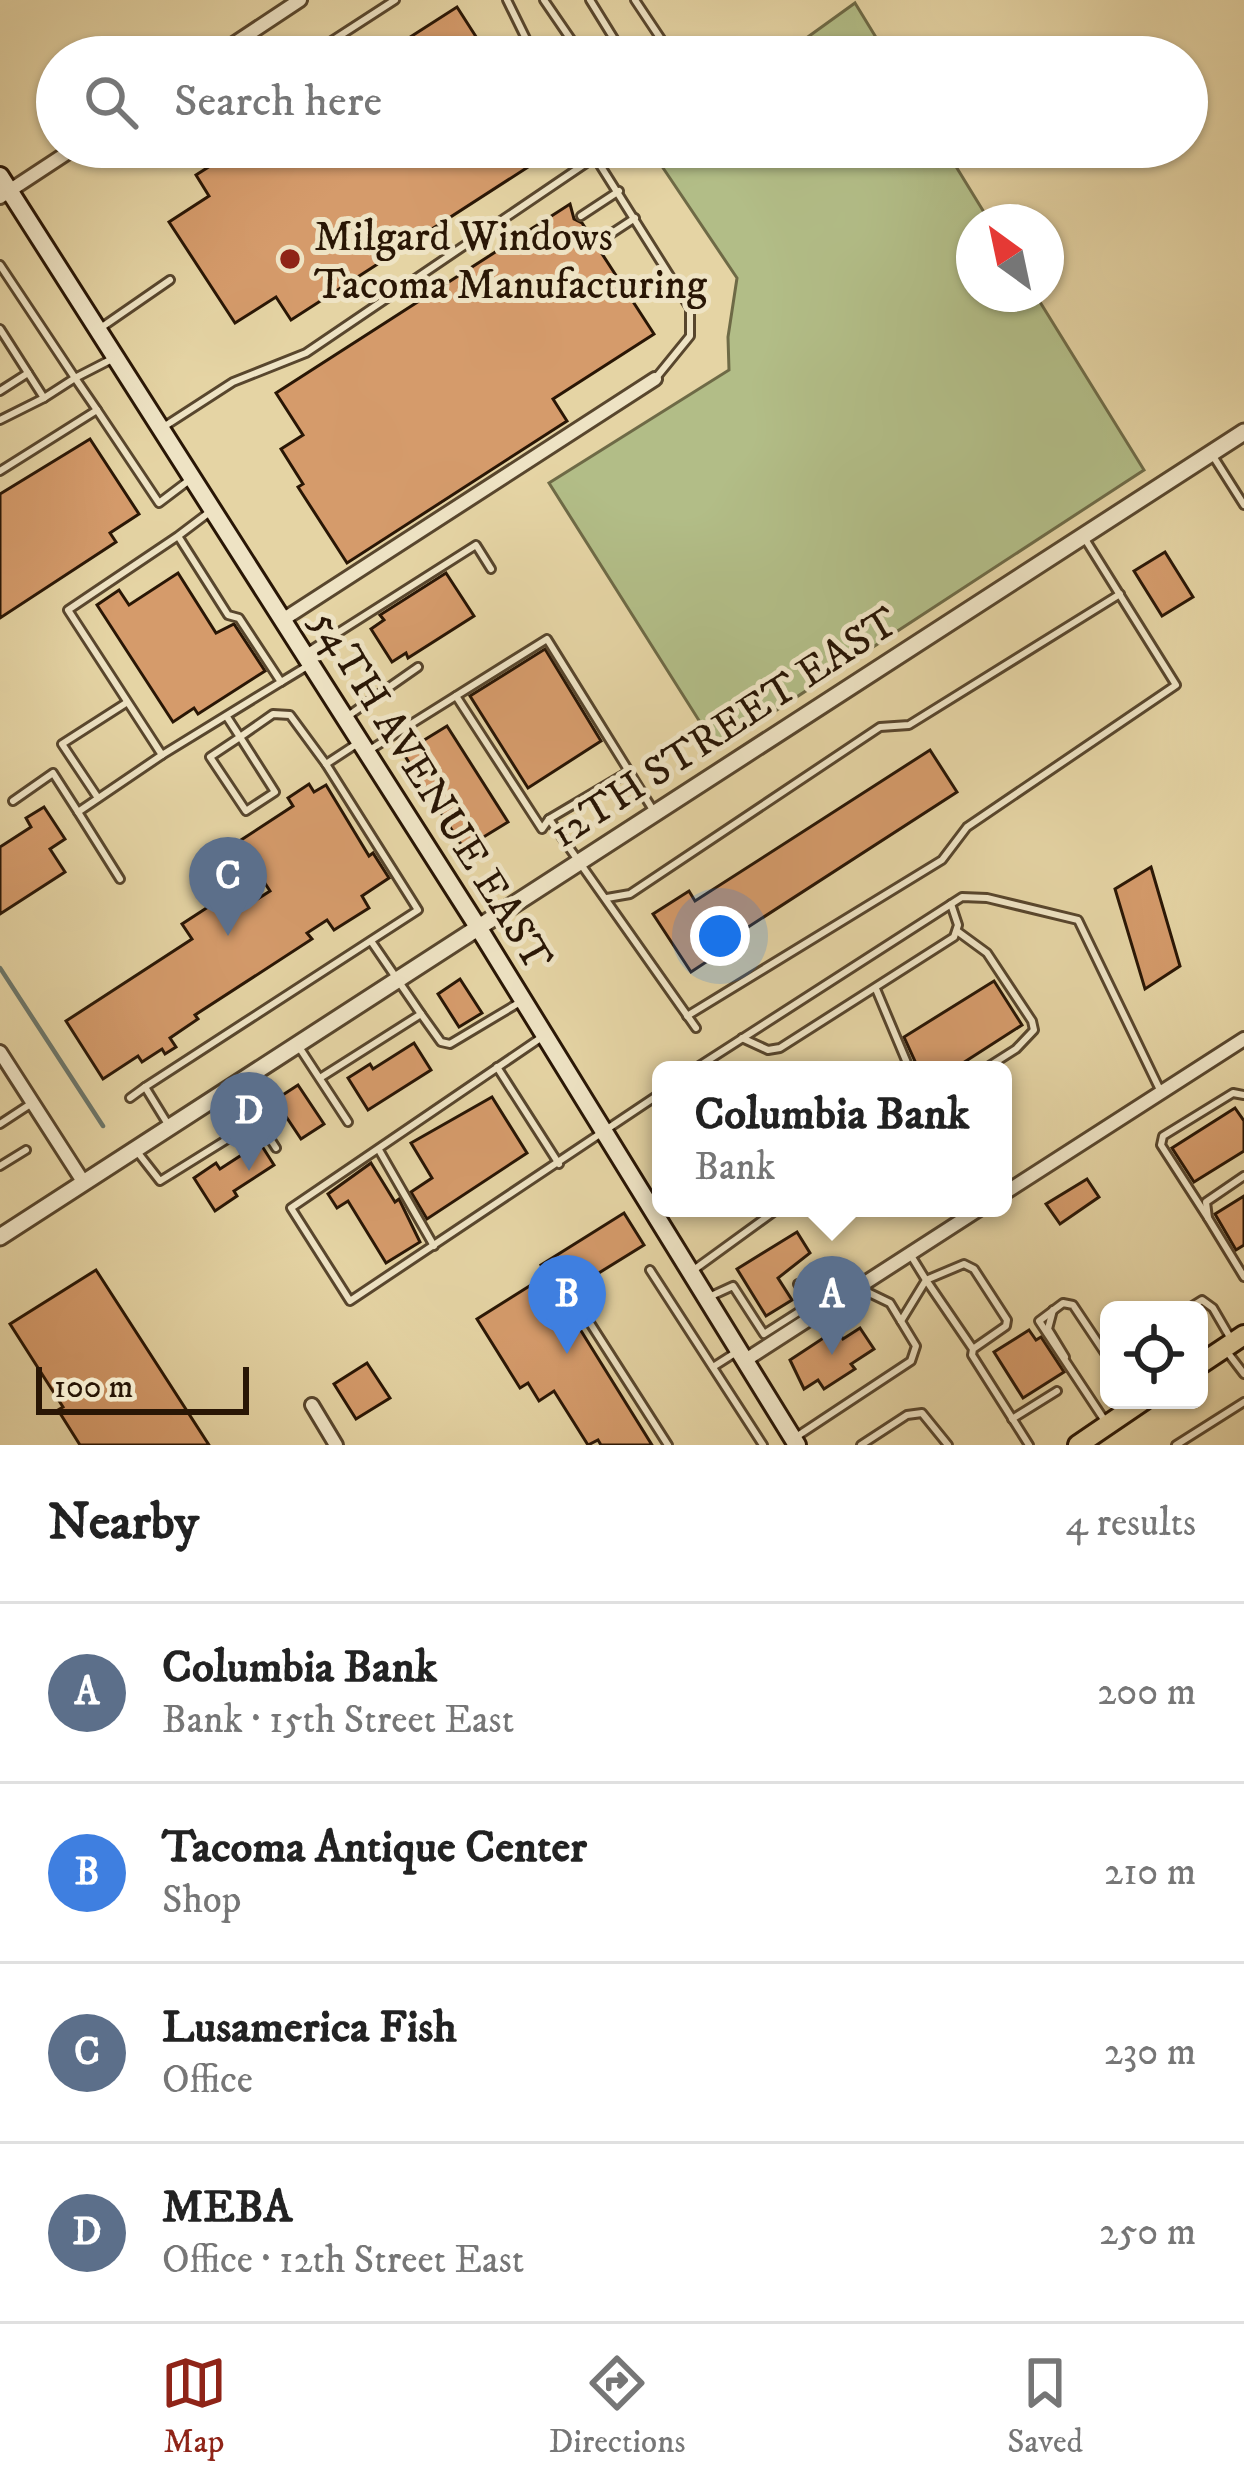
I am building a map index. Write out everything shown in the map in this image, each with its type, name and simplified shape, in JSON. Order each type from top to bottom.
[{"type":"main road","name":"54TH AVENUE EAST","points":[[3,188],[214,508],[652,1211]]},
{"type":"main road","name":"54TH AVENUE EAST","points":[[656,1217],[795,1442]]},
{"type":"main road","points":[[1208,1359],[1234,1342]]},
{"type":"main road","points":[[1078,1445],[1128,1409]]},
{"type":"street","points":[[245,36],[294,2]]},
{"type":"street","points":[[3,188],[39,168]]},
{"type":"street","points":[[284,619],[655,379]]},
{"type":"street","name":"12TH STREET EAST","points":[[0,1237],[1244,432]]},
{"type":"street","points":[[1012,1188],[1244,1039]]},
{"type":"street","points":[[0,1052],[84,1183]]},
{"type":"street","points":[[740,1356],[967,1217]]},
{"type":"street","points":[[312,1405],[337,1445]]},
{"type":"lane","points":[[339,36],[395,0]]},
{"type":"lane","points":[[507,0],[525,36]]},
{"type":"lane","points":[[544,0],[569,36]]},
{"type":"lane","points":[[590,0],[612,36]]},
{"type":"lane","points":[[646,0],[637,3],[659,36]]},
{"type":"lane","points":[[162,428],[233,382],[306,353],[579,168]]},
{"type":"lane","points":[[603,168],[690,308],[690,336],[655,379]]},
{"type":"lane","points":[[581,216],[619,191]]},
{"type":"lane","points":[[600,241],[635,218]]},
{"type":"lane","points":[[0,266],[159,503],[194,477]]},
{"type":"lane","points":[[100,329],[170,280]]},
{"type":"lane","points":[[0,329],[44,398]]},
{"type":"lane","points":[[0,420],[117,356]]},
{"type":"lane","points":[[0,391],[28,373]]},
{"type":"lane","points":[[0,471],[98,410]]},
{"type":"lane","points":[[1211,453],[1243,501]]},
{"type":"lane","points":[[162,755],[68,610],[214,508]]},
{"type":"lane","points":[[178,536],[228,615],[238,618],[281,682]]},
{"type":"lane","points":[[687,1016],[942,860],[967,826],[1176,685],[1083,536]]},
{"type":"lane","points":[[78,812],[281,682],[476,545],[491,569]]},
{"type":"lane","points":[[607,898],[630,893],[880,727],[909,725],[1120,594]]},
{"type":"lane","points":[[326,764],[456,697],[547,639],[655,813]]},
{"type":"lane","points":[[346,717],[418,667]]},
{"type":"lane","points":[[456,697],[542,829],[550,819],[630,771]]},
{"type":"lane","points":[[98,798],[62,744],[128,702]]},
{"type":"lane","points":[[130,1097],[418,910],[290,715],[273,714],[240,737],[210,757],[246,812],[275,792],[240,737],[226,717]]},
{"type":"lane","points":[[13,801],[53,772],[120,879]]},
{"type":"lane","points":[[550,819],[695,1028]]},
{"type":"lane","points":[[707,1060],[962,897],[988,898],[1078,920],[1161,1092]]},
{"type":"lane","points":[[951,904],[957,931],[987,953],[1032,1021],[1034,1030],[1028,1039],[996,1061]]},
{"type":"lane","points":[[742,1038],[768,1051],[780,1048],[939,948],[957,931]]},
{"type":"lane","points":[[371,941],[444,1045],[523,1000]]},
{"type":"lane","points":[[876,989],[906,1061]]},
{"type":"lane","points":[[320,1078],[422,1014]]},
{"type":"lane","points":[[544,1035],[291,1208],[350,1301],[652,1100]]},
{"type":"lane","points":[[297,1044],[348,1122]]},
{"type":"lane","points":[[497,1067],[559,1164]]},
{"type":"lane","points":[[238,1081],[276,1148]]},
{"type":"lane","points":[[145,1088],[170,1126]]},
{"type":"lane","points":[[1243,1274],[1161,1145],[1162,1136],[1218,1101],[1233,1093],[1244,1095]]},
{"type":"lane","points":[[0,1124],[32,1103]]},
{"type":"lane","points":[[135,1149],[160,1181],[258,1120]]},
{"type":"lane","points":[[378,1149],[434,1246]]},
{"type":"lane","points":[[0,1166],[26,1150]]},
{"type":"lane","points":[[1208,1218],[1206,1202],[1244,1176]]},
{"type":"lane","points":[[690,1273],[767,1217]]},
{"type":"lane","points":[[910,1254],[1029,1445]]},
{"type":"lane","points":[[901,1321],[926,1280],[964,1264],[974,1269],[1007,1320],[1006,1326],[973,1349]]},
{"type":"lane","points":[[650,1270],[763,1445]]},
{"type":"lane","points":[[706,1299],[733,1286],[764,1334],[814,1309],[798,1284]]},
{"type":"lane","points":[[795,1442],[911,1361],[916,1346],[890,1303],[858,1287]]},
{"type":"lane","points":[[1100,1346],[1077,1309],[1064,1303],[1054,1307],[1048,1329],[1108,1426]]},
{"type":"lane","points":[[1208,1304],[1234,1342],[1244,1374]]},
{"type":"lane","points":[[583,1312],[668,1445]]},
{"type":"lane","points":[[712,1367],[740,1356]]},
{"type":"lane","points":[[1012,1419],[1057,1391]]},
{"type":"lane","points":[[1176,1445],[1244,1402]]},
{"type":"lane","points":[[861,1445],[907,1415],[922,1413],[948,1445]]},
{"type":"green space","points":[[855,3],[875,36],[809,36]]},
{"type":"green space","points":[[663,168],[957,168],[979,204],[956,204],[956,312],[1046,312],[1144,470],[717,749],[549,483],[729,370],[728,337],[737,278]]},
{"type":"building","points":[[457,7],[476,36],[412,36]]},
{"type":"building","name":"Milgard Windows Tacoma Manufacturing","points":[[207,168],[526,168],[291,320],[276,297],[235,323],[169,222],[209,196],[196,175]]},
{"type":"building","points":[[570,204],[574,219],[582,223],[654,334],[553,399],[567,421],[347,563],[298,487],[303,484],[281,449],[303,435],[276,393]]},
{"type":"building","points":[[90,439],[139,514],[110,533],[116,542],[0,618],[0,494]]},
{"type":"building","points":[[1165,552],[1193,597],[1162,616],[1134,571]]},
{"type":"building","points":[[178,573],[216,633],[234,624],[265,671],[198,714],[194,708],[173,722],[97,605],[119,590],[129,605]]},
{"type":"building","points":[[446,573],[474,616],[408,658],[406,653],[392,662],[371,629],[384,620],[380,615]]},
{"type":"building","points":[[545,649],[601,741],[528,788],[470,696]]},
{"type":"building","points":[[447,726],[508,822],[464,849],[403,753]]},
{"type":"building","points":[[930,750],[957,792],[722,944],[726,949],[691,972],[653,914],[689,891],[695,901]]},
{"type":"building","points":[[309,784],[314,792],[326,785],[369,856],[373,853],[389,878],[362,896],[369,908],[334,930],[327,920],[307,933],[312,939],[195,1015],[198,1019],[170,1038],[176,1047],[165,1054],[162,1049],[142,1062],[138,1056],[103,1079],[66,1021],[192,939],[182,924],[228,894],[239,911],[270,891],[238,842],[293,806],[288,798]]},
{"type":"building","points":[[44,807],[65,839],[50,849],[65,872],[0,914],[0,847],[31,827],[26,818]]},
{"type":"building","points":[[1151,867],[1180,966],[1145,989],[1115,889]]},
{"type":"building","points":[[460,979],[482,1013],[459,1027],[438,994]]},
{"type":"building","points":[[994,981],[1022,1025],[966,1061],[915,1061],[904,1037]]},
{"type":"building","points":[[414,1043],[431,1070],[368,1110],[348,1078],[370,1064],[373,1069]]},
{"type":"building","points":[[298,1085],[324,1124],[301,1139],[275,1100]]},
{"type":"building","points":[[492,1097],[527,1153],[427,1219],[411,1192],[432,1178],[411,1143]]},
{"type":"building","points":[[1235,1108],[1244,1121],[1244,1151],[1194,1182],[1172,1148]]},
{"type":"building","points":[[260,1143],[274,1165],[234,1191],[237,1196],[215,1211],[194,1178],[216,1163],[220,1169]]},
{"type":"building","points":[[371,1163],[395,1202],[399,1199],[420,1242],[386,1263],[348,1201],[337,1208],[328,1194]]},
{"type":"building","points":[[1087,1179],[1099,1197],[1060,1224],[1046,1204]]},
{"type":"building","points":[[1244,1196],[1244,1245],[1236,1250],[1215,1214]]},
{"type":"building","points":[[624,1213],[644,1245],[560,1297],[652,1445],[601,1445],[598,1440],[588,1445],[554,1391],[539,1401],[528,1383],[520,1388],[477,1319],[547,1275],[541,1265]]},
{"type":"building","points":[[797,1232],[810,1253],[778,1278],[792,1300],[766,1316],[737,1269]]},
{"type":"building","points":[[96,1270],[209,1445],[80,1445],[58,1410],[63,1407],[10,1324]]},
{"type":"building","points":[[860,1328],[874,1349],[851,1364],[855,1369],[824,1389],[818,1380],[804,1389],[790,1360],[837,1329],[843,1339]]},
{"type":"building","points":[[1029,1330],[1036,1340],[1041,1337],[1064,1372],[1023,1398],[994,1352]]},
{"type":"building","points":[[367,1363],[390,1398],[356,1419],[334,1384]]},
{"type":"waterway","points":[[0,968],[103,1126]]},
{"type":"place","name":"Milgard Windows Tacoma Manufacturing","points":[[290,259]]},
{"type":"place","name":"Lusamerica Fish","points":[[228,936]]},
{"type":"place","name":"MEBA","points":[[249,1171]]},
{"type":"place","name":"Tacoma Antique Center","points":[[567,1354]]},
{"type":"place","name":"Columbia Bank","points":[[832,1355]]}]
